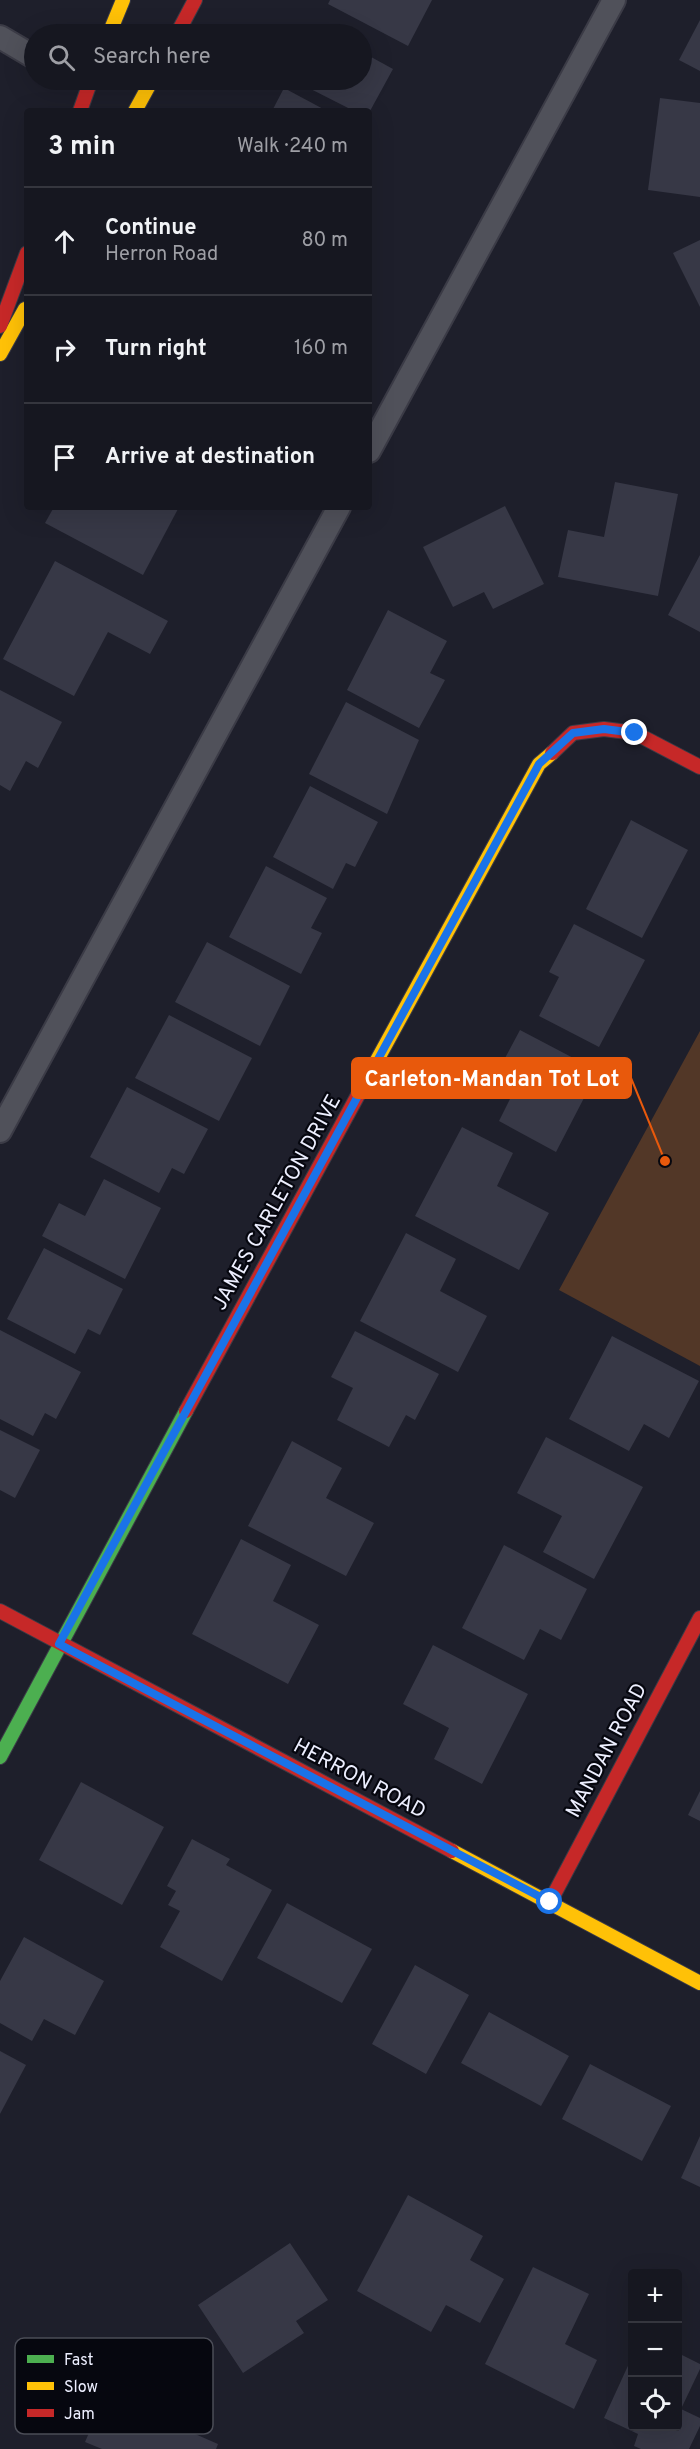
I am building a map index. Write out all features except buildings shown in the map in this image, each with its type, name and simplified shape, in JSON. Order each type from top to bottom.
[{"type":"street","points":[[113,24],[123,0]]},
{"type":"street","points":[[182,24],[195,0]]},
{"type":"street","points":[[81,108],[84,90]]},
{"type":"street","points":[[137,108],[147,90]]},
{"type":"street","points":[[0,326],[24,261]]},
{"type":"street","points":[[0,354],[24,311]]},
{"type":"street","name":"JAMES CARLETON DRIVE","points":[[0,1757],[59,1644],[539,764],[573,733],[604,729],[635,733],[700,767]]},
{"type":"street","name":"HERRON ROAD","points":[[0,1611],[700,1983]]},
{"type":"street","name":"MANDAN ROAD","points":[[550,1902],[700,1618]]},
{"type":"lane","points":[[372,445],[614,0]]},
{"type":"lane","points":[[0,37],[24,51]]},
{"type":"lane","points":[[0,1131],[337,510]]},
{"type":"shaded area","points":[[700,1031],[700,1366],[559,1290]]},
{"type":"traffic: fast","points":[[0,1757],[186,1411]]},
{"type":"traffic: slow","points":[[113,24],[123,0]]},
{"type":"traffic: slow","points":[[137,108],[147,90]]},
{"type":"traffic: slow","points":[[0,354],[24,311]]},
{"type":"traffic: slow","points":[[370,1073],[539,764],[552,753]]},
{"type":"traffic: slow","points":[[452,1851],[700,1983]]},
{"type":"traffic: jam","points":[[182,24],[195,0]]},
{"type":"traffic: jam","points":[[81,108],[87,90]]},
{"type":"traffic: jam","points":[[0,326],[24,261]]},
{"type":"traffic: jam","points":[[552,753],[573,733],[604,729],[635,733],[700,767]]},
{"type":"traffic: jam","points":[[186,1411],[370,1073]]},
{"type":"traffic: jam","points":[[0,1611],[452,1851]]},
{"type":"traffic: jam","points":[[550,1902],[700,1618]]},
{"type":"place","name":"Carleton-Mandan Tot Lot","points":[[665,1161]]},
{"type":"route","points":[[550,1902],[59,1644],[539,764],[573,733],[604,729],[635,733]]}]
